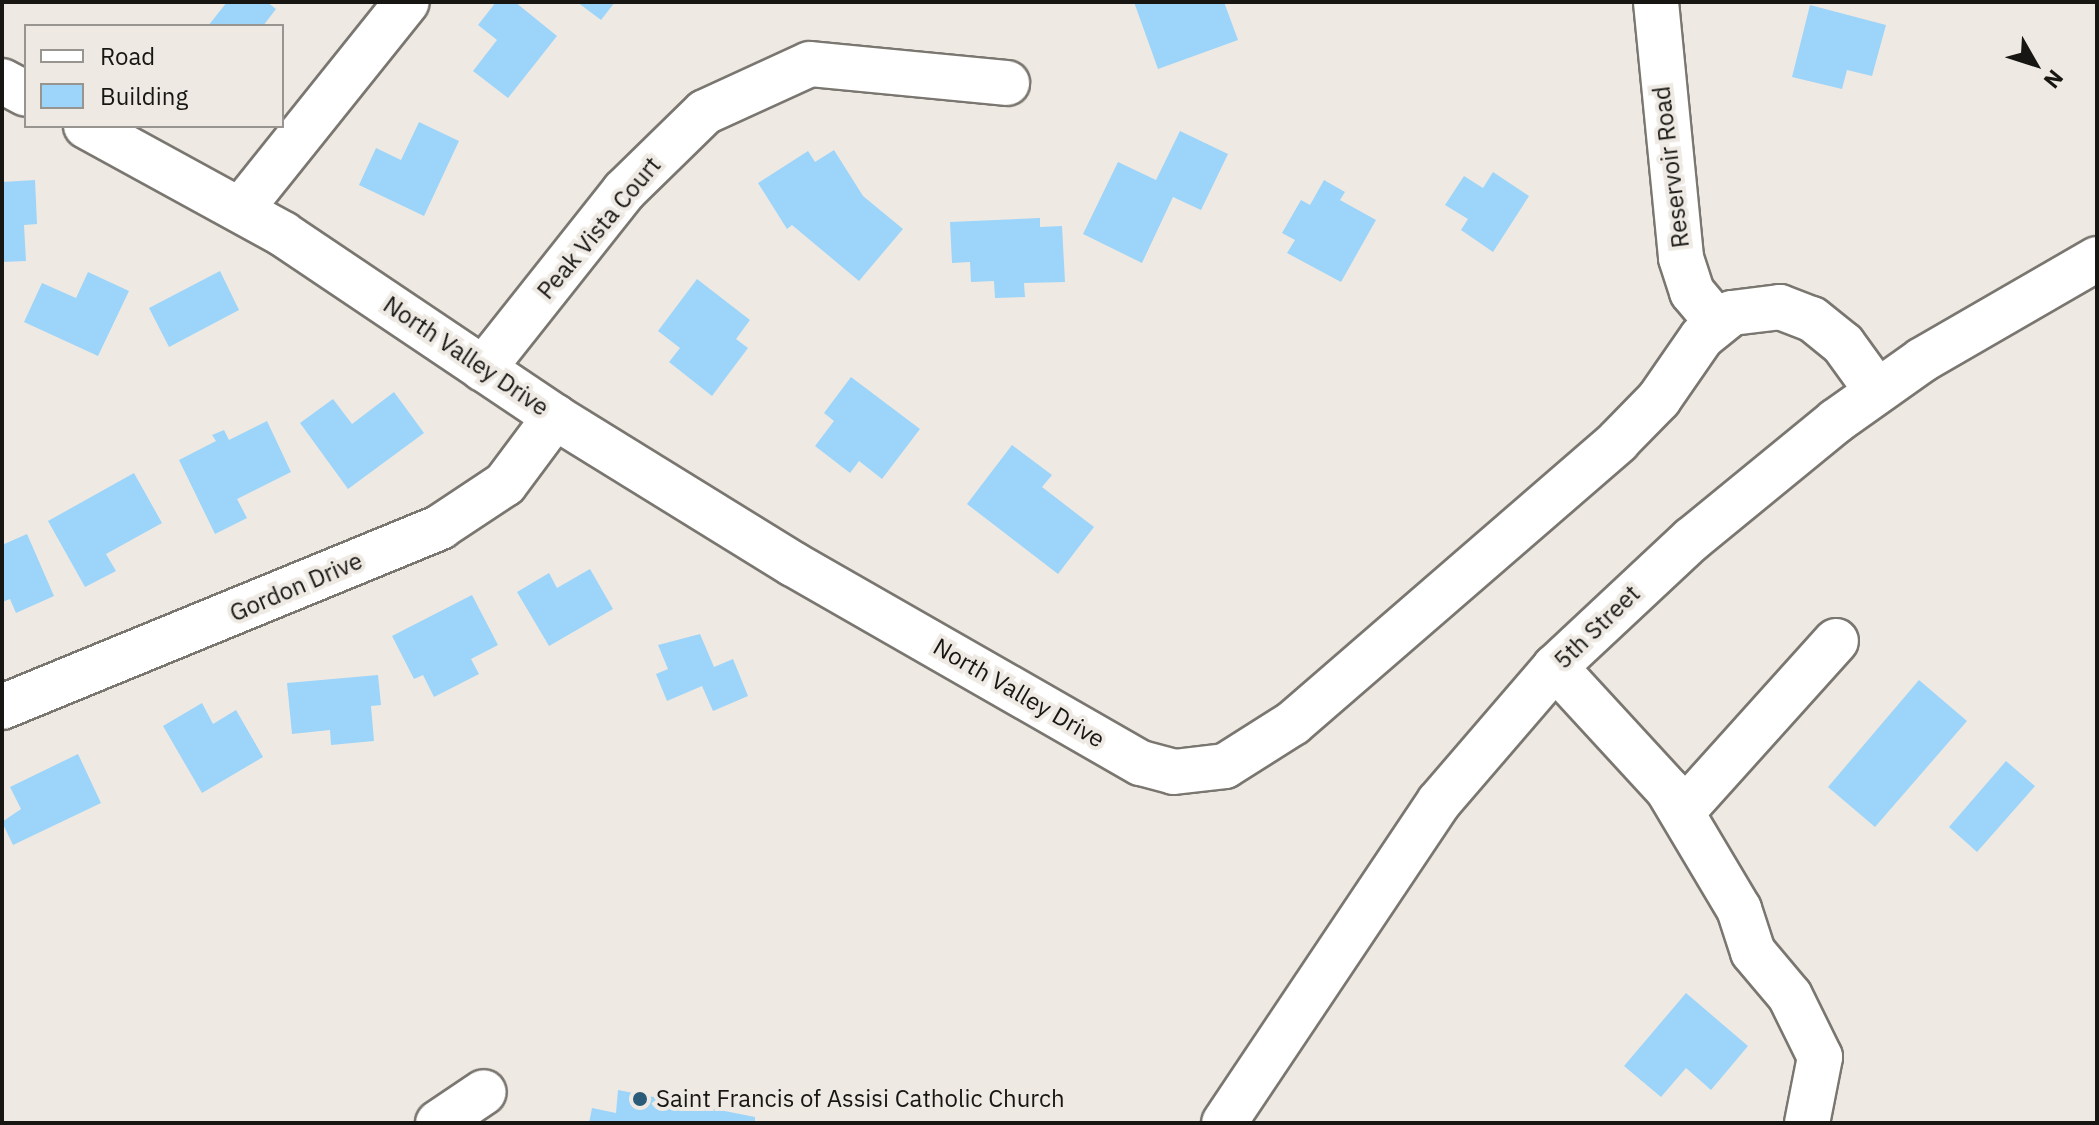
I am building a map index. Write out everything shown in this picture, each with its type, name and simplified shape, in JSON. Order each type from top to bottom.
[{"type":"street","points":[[241,209],[407,2]]},
{"type":"street","name":"Reservoir Road","points":[[1656,2],[1681,258],[1692,292],[1717,322]]},
{"type":"street","name":"Peak Vista Court","points":[[483,369],[624,191],[705,112],[810,64],[1007,83]]},
{"type":"street","points":[[2,81],[24,93]]},
{"type":"street","name":"North Valley Drive","points":[[90,128],[241,209],[555,417],[779,556],[1141,763],[1174,772],[1208,771],[1246,757],[1293,723],[1618,441],[1717,322]]},
{"type":"street","name":"5th Street","points":[[1224,1123],[1439,802],[1555,667],[1692,539],[1877,391],[2097,259]]},
{"type":"street","points":[[1717,322],[1748,308],[1799,312],[1843,344],[1877,391]]},
{"type":"street","name":"Gordon Drive","points":[[2,707],[440,527],[505,484],[555,417]]},
{"type":"street","points":[[1682,812],[1836,641]]},
{"type":"street","points":[[1555,667],[1682,812],[1739,909],[1753,952],[1790,996],[1820,1057],[1807,1123]]},
{"type":"street","points":[[438,1123],[484,1092]]},
{"type":"building","points":[[227,2],[267,2],[276,9],[265,24],[210,24]]},
{"type":"building","points":[[496,2],[515,2],[557,36],[508,98],[473,71],[497,40],[478,25]]},
{"type":"building","points":[[577,2],[615,2],[601,20]]},
{"type":"building","points":[[1134,2],[1224,2],[1238,40],[1158,69]]},
{"type":"building","points":[[1810,5],[1886,25],[1872,76],[1847,70],[1842,89],[1792,77]]},
{"type":"building","points":[[419,122],[459,141],[424,216],[359,185],[376,148],[401,160]]},
{"type":"building","points":[[1180,131],[1228,154],[1201,210],[1173,197],[1142,263],[1083,234],[1118,162],[1156,180]]},
{"type":"building","points":[[834,150],[863,196],[903,229],[859,281],[792,225],[787,229],[758,183],[808,151],[815,162]]},
{"type":"building","points":[[1493,172],[1529,196],[1493,252],[1461,230],[1468,219],[1445,205],[1464,176],[1483,188]]},
{"type":"building","points":[[35,180],[37,224],[24,225],[26,261],[2,262],[2,182]]},
{"type":"building","points":[[1324,180],[1345,192],[1340,200],[1376,220],[1341,282],[1287,253],[1295,240],[1282,233],[1301,200],[1310,205]]},
{"type":"building","points":[[1040,218],[1040,227],[1062,226],[1065,282],[1024,283],[1025,297],[995,298],[994,281],[971,282],[970,262],[952,263],[950,222]]},
{"type":"building","points":[[220,271],[239,310],[169,347],[149,308]]},
{"type":"building","points":[[88,272],[129,291],[98,356],[24,322],[42,283],[76,298]]},
{"type":"building","points":[[697,279],[750,320],[736,339],[748,348],[712,396],[669,362],[680,348],[658,331]]},
{"type":"building","points":[[851,377],[920,429],[882,479],[859,461],[850,473],[815,446],[834,421],[824,413]]},
{"type":"building","points":[[394,392],[424,433],[348,489],[300,423],[333,399],[352,424]]},
{"type":"building","points":[[267,421],[291,472],[237,499],[247,518],[215,534],[179,460],[216,441],[212,435],[224,430],[229,440]]},
{"type":"building","points":[[1012,445],[1052,475],[1042,487],[1094,527],[1058,574],[967,504]]},
{"type":"building","points":[[134,473],[162,523],[106,554],[116,571],[85,587],[48,521]]},
{"type":"building","points":[[27,534],[54,596],[16,613],[10,599],[2,602],[2,545]]},
{"type":"building","points":[[590,569],[613,609],[549,646],[517,592],[549,573],[557,588]]},
{"type":"building","points":[[472,595],[498,645],[471,659],[479,674],[434,697],[423,675],[414,679],[392,636]]},
{"type":"building","points":[[700,634],[714,667],[733,659],[748,696],[713,711],[702,686],[667,701],[656,674],[668,669],[658,645]]},
{"type":"building","points":[[378,675],[381,705],[371,706],[374,741],[331,745],[330,730],[292,734],[287,683]]},
{"type":"building","points":[[1919,680],[1967,721],[1875,827],[1828,787]]},
{"type":"building","points":[[202,703],[213,724],[236,710],[263,757],[202,793],[163,726]]},
{"type":"building","points":[[78,754],[101,803],[13,845],[2,822],[21,809],[10,787]]},
{"type":"building","points":[[2006,761],[2035,786],[1977,852],[1949,827]]},
{"type":"building","points":[[1686,993],[1748,1046],[1711,1090],[1686,1068],[1661,1097],[1624,1066]]},
{"type":"building","name":"Saint Francis of Assisi Catholic Church","points":[[618,1090],[755,1117],[755,1123],[589,1123],[592,1108],[616,1113]]},
{"type":"place","name":"Saint Francis of Assisi Catholic Church","points":[[640,1099]]}]
